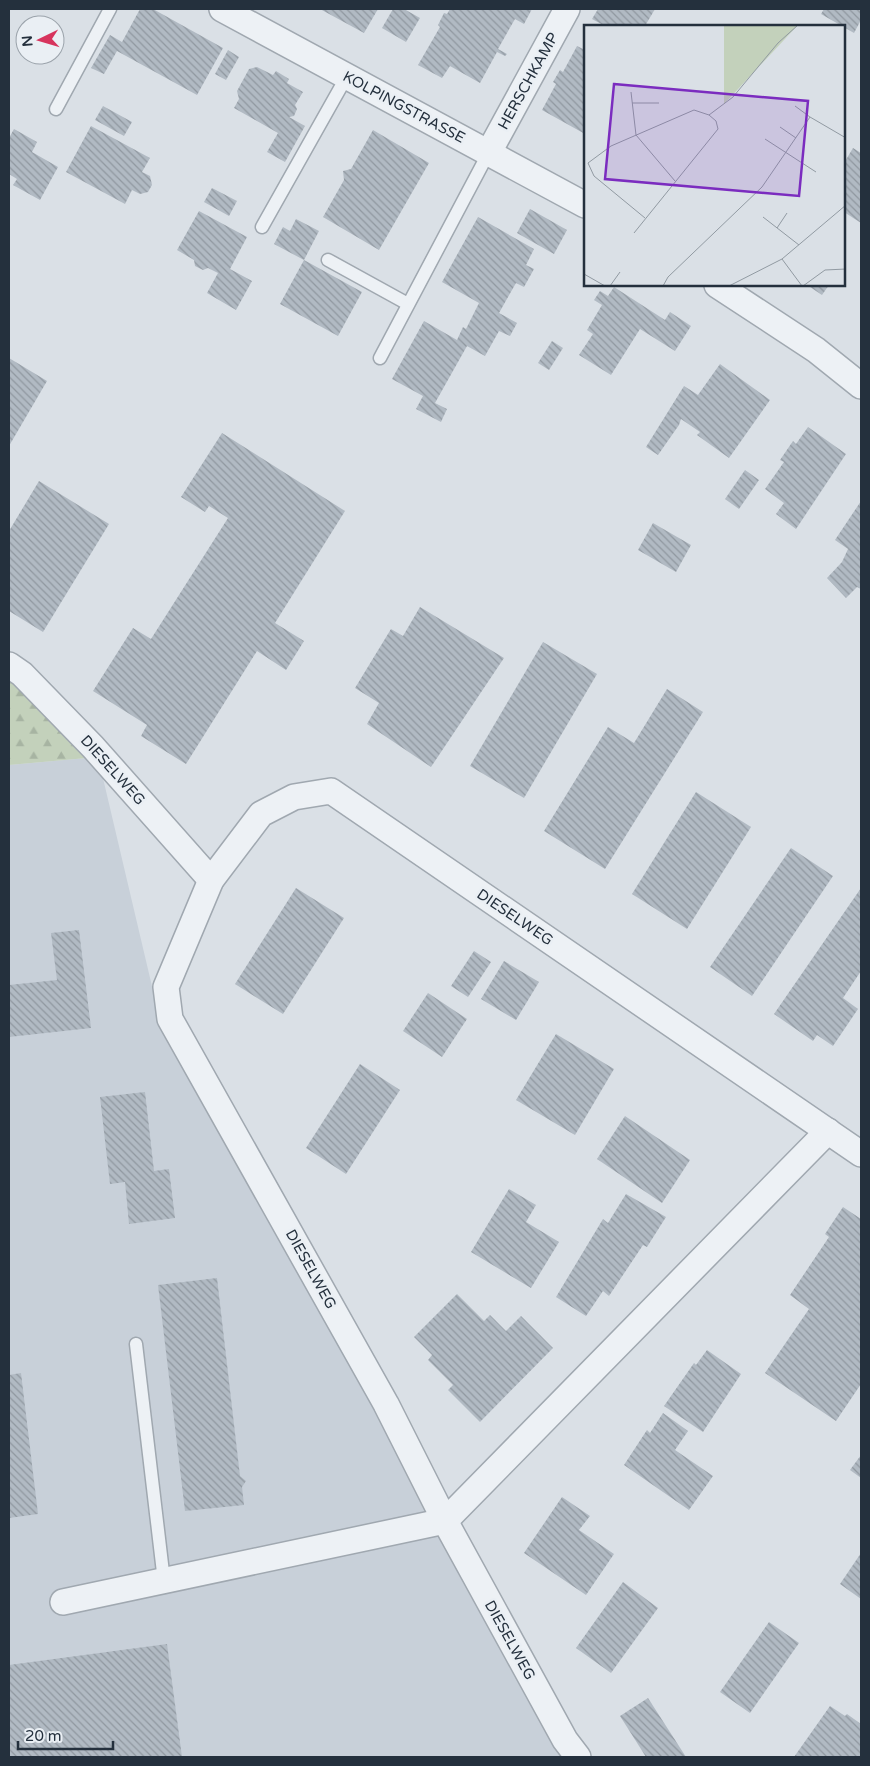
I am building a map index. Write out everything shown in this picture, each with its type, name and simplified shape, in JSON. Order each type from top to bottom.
[{"type":"street","name":"KOLPINGSTRASSE","points":[[222,9],[584,204]]},
{"type":"street","name":"HERSCHKAMP","points":[[489,152],[567,9]]},
{"type":"street","points":[[719,286],[816,350],[861,386]]},
{"type":"street","name":"DIESELWEG","points":[[9,665],[22,674],[93,747],[211,880]]},
{"type":"street","name":"DIESELWEG","points":[[578,1757],[565,1740],[445,1521],[386,1404],[170,1019],[166,987],[211,880],[261,814],[294,797],[331,791],[861,1154]]},
{"type":"street","points":[[63,1602],[445,1521],[828,1131]]},
{"type":"lane","points":[[56,108],[110,9]]},
{"type":"lane","points":[[262,227],[347,76]]},
{"type":"lane","points":[[380,358],[489,152]]},
{"type":"lane","points":[[328,260],[408,304]]},
{"type":"lane","points":[[136,1344],[164,1580]]},
{"type":"shaded area","points":[[98,757],[155,999],[563,1757],[9,1757],[9,765]]},
{"type":"green space","points":[[9,676],[98,757],[9,765]]},
{"type":"building","points":[[140,9],[153,9],[223,48],[197,95],[117,51],[104,74],[91,68],[110,35],[122,42]]},
{"type":"building","points":[[320,9],[378,9],[364,33]]},
{"type":"building","points":[[393,9],[404,9],[420,18],[406,42],[382,28]]},
{"type":"building","points":[[450,9],[532,9],[524,24],[515,19],[498,49],[507,54],[505,56],[497,52],[480,83],[450,66],[442,78],[418,65],[440,27],[438,25],[444,13],[447,14]]},
{"type":"building","points":[[598,9],[655,9],[646,25],[603,25],[592,19]]},
{"type":"building","points":[[824,9],[861,9],[861,20],[854,33],[845,28],[845,25],[840,25],[821,14]]},
{"type":"building","points":[[577,46],[584,50],[584,133],[542,110],[556,84],[553,82],[560,70],[563,72]]},
{"type":"building","points":[[228,50],[239,57],[226,80],[215,74]]},
{"type":"building","points":[[257,67],[273,75],[276,71],[289,79],[287,83],[303,92],[295,105],[297,109],[294,116],[289,117],[305,126],[285,162],[267,152],[278,133],[234,108],[239,99],[237,91],[249,69]]},
{"type":"building","points":[[103,106],[132,122],[124,136],[95,120]]},
{"type":"building","points":[[91,126],[150,158],[142,172],[150,176],[152,185],[148,192],[140,194],[132,190],[125,204],[66,172]]},
{"type":"building","points":[[14,129],[37,142],[32,152],[58,167],[40,200],[13,185],[17,179],[9,174],[9,138]]},
{"type":"building","points":[[373,130],[429,163],[379,250],[323,217],[344,180],[343,171],[351,169]]},
{"type":"building","points":[[853,148],[861,153],[861,223],[845,213],[845,161]]},
{"type":"building","points":[[212,188],[237,201],[229,216],[204,202]]},
{"type":"building","points":[[530,209],[567,230],[554,254],[517,233]]},
{"type":"building","points":[[199,211],[247,237],[230,269],[252,281],[236,310],[207,293],[218,273],[208,268],[203,270],[195,266],[194,260],[177,250]]},
{"type":"building","points":[[478,217],[534,249],[526,265],[534,269],[524,287],[516,283],[499,313],[517,323],[510,336],[499,331],[485,356],[467,346],[435,403],[447,409],[441,422],[416,409],[423,396],[392,379],[424,321],[457,340],[463,327],[466,329],[479,303],[442,282]]},
{"type":"building","points":[[296,219],[319,231],[304,260],[274,244],[283,227],[290,231]]},
{"type":"building","points":[[304,260],[362,292],[338,336],[280,304]]},
{"type":"building","points":[[808,286],[828,286],[822,295]]},
{"type":"building","points":[[614,287],[665,320],[670,312],[691,326],[675,351],[640,329],[611,375],[579,355],[593,334],[587,330],[602,305],[594,300],[600,291],[608,296]]},
{"type":"building","points":[[552,341],[563,348],[549,370],[538,363]]},
{"type":"building","points":[[9,358],[47,381],[9,446]]},
{"type":"building","points":[[720,364],[770,400],[729,458],[697,435],[700,432],[681,419],[679,425],[658,455],[646,447],[684,386],[698,395]]},
{"type":"building","points":[[808,427],[846,454],[796,529],[776,514],[784,503],[765,489],[784,462],[780,460],[793,441],[796,444]]},
{"type":"building","points":[[222,433],[345,511],[275,623],[304,641],[286,670],[257,651],[186,764],[141,736],[147,725],[93,691],[133,628],[151,639],[228,518],[209,506],[205,512],[181,497]]},
{"type":"building","points":[[745,470],[759,480],[739,509],[725,499]]},
{"type":"building","points":[[39,481],[109,524],[43,632],[9,611],[9,531]]},
{"type":"building","points":[[861,501],[861,589],[857,587],[846,598],[827,578],[842,562],[848,549],[835,540]]},
{"type":"building","points":[[653,523],[691,545],[676,572],[638,550]]},
{"type":"building","points":[[420,607],[504,658],[431,767],[367,724],[379,703],[355,688],[391,629],[403,636]]},
{"type":"building","points":[[543,642],[597,674],[524,798],[470,766]]},
{"type":"building","points":[[667,689],[703,712],[605,869],[544,831],[608,727],[634,743]]},
{"type":"building","points":[[696,792],[751,827],[687,929],[632,894]]},
{"type":"building","points":[[791,848],[833,876],[752,996],[710,967]]},
{"type":"building","points":[[296,888],[344,918],[283,1014],[235,984]]},
{"type":"building","points":[[861,888],[861,971],[843,998],[858,1009],[833,1046],[817,1035],[813,1041],[774,1014]]},
{"type":"building","points":[[79,930],[91,1028],[9,1037],[9,985],[57,980],[51,933]]},
{"type":"building","points":[[474,951],[491,962],[468,997],[451,986]]},
{"type":"building","points":[[504,961],[539,982],[516,1020],[481,999]]},
{"type":"building","points":[[428,993],[467,1019],[442,1057],[403,1031]]},
{"type":"building","points":[[556,1034],[614,1069],[575,1135],[516,1100]]},
{"type":"building","points":[[360,1064],[400,1090],[346,1174],[306,1148]]},
{"type":"building","points":[[145,1092],[154,1171],[169,1169],[175,1218],[129,1224],[125,1182],[110,1184],[100,1097]]},
{"type":"building","points":[[625,1116],[690,1160],[662,1203],[597,1159]]},
{"type":"building","points":[[509,1189],[536,1205],[526,1222],[559,1242],[531,1288],[471,1252]]},
{"type":"building","points":[[626,1194],[666,1217],[647,1247],[643,1245],[609,1296],[603,1291],[586,1316],[556,1297],[603,1219],[608,1223]]},
{"type":"building","points":[[843,1207],[861,1219],[861,1384],[836,1421],[765,1373],[809,1309],[790,1295],[829,1237],[825,1234]]},
{"type":"building","points":[[217,1278],[240,1476],[246,1481],[242,1487],[244,1505],[185,1511],[158,1285]]},
{"type":"building","points":[[457,1294],[484,1321],[490,1315],[506,1331],[521,1316],[553,1348],[480,1422],[448,1390],[453,1385],[428,1360],[432,1355],[414,1337]]},
{"type":"building","points":[[707,1350],[741,1374],[703,1432],[664,1406],[694,1363],[696,1365]]},
{"type":"building","points":[[21,1373],[38,1514],[9,1518],[9,1375]]},
{"type":"building","points":[[663,1413],[688,1431],[675,1450],[713,1476],[689,1510],[624,1465],[647,1430],[650,1433]]},
{"type":"building","points":[[861,1455],[861,1478],[850,1470]]},
{"type":"building","points":[[562,1497],[590,1516],[579,1530],[614,1554],[586,1595],[524,1553]]},
{"type":"building","points":[[861,1553],[861,1599],[840,1584]]},
{"type":"building","points":[[623,1582],[658,1608],[611,1673],[576,1648]]},
{"type":"building","points":[[769,1622],[799,1643],[750,1713],[720,1692]]},
{"type":"building","points":[[167,1644],[182,1757],[9,1757],[9,1665]]},
{"type":"building","points":[[648,1698],[686,1757],[646,1757],[620,1716]]},
{"type":"building","points":[[830,1706],[845,1716],[847,1714],[861,1724],[861,1757],[794,1757]]}]
